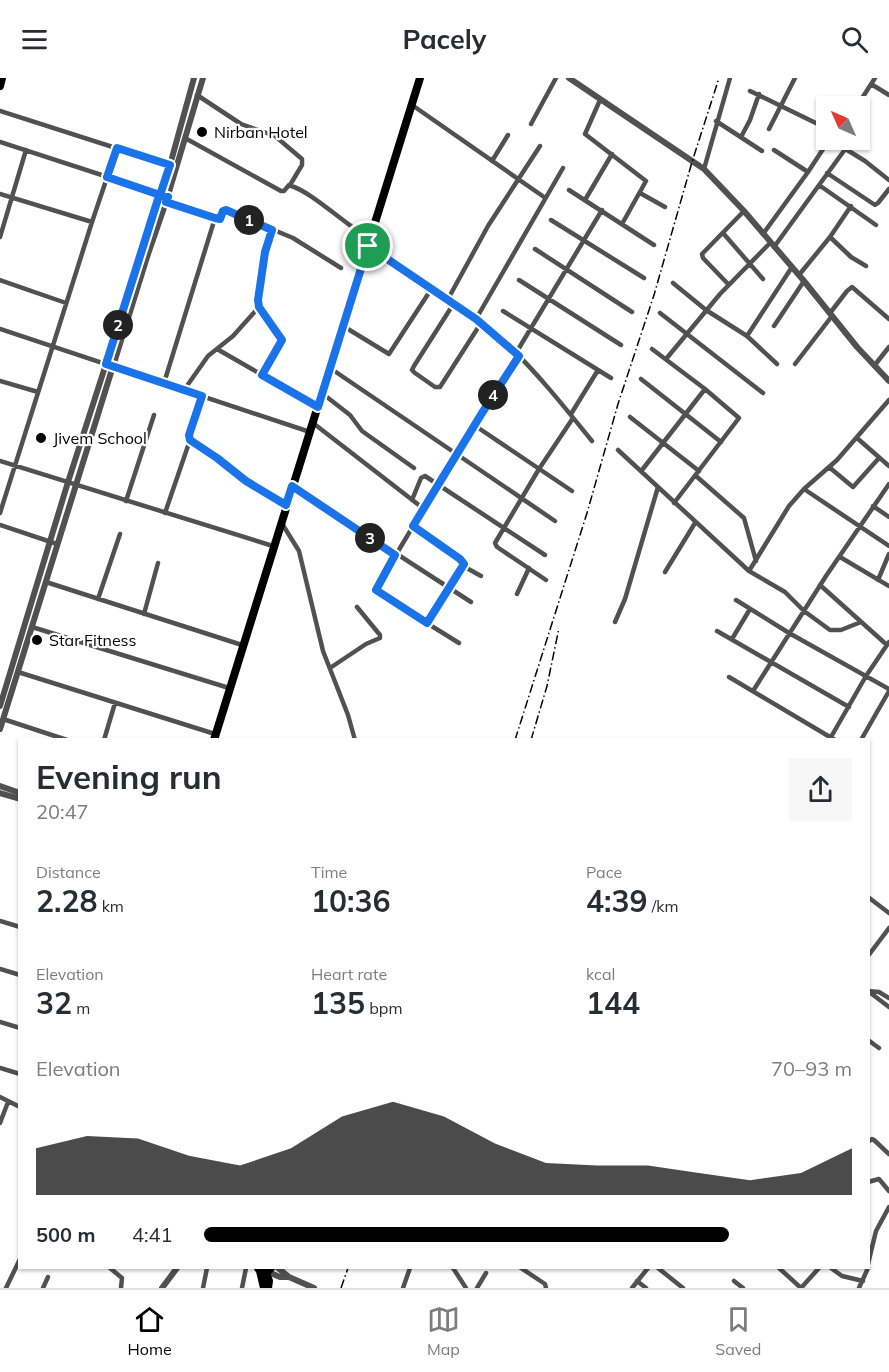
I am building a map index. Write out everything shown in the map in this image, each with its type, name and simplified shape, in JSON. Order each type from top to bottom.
[{"type":"main road","points":[[0,86],[2,78]]},
{"type":"main road","points":[[215,737],[420,78]]},
{"type":"main road","points":[[262,1270],[266,1288]]},
{"type":"street","points":[[0,706],[54,543],[76,485],[110,365],[173,166],[195,78]]},
{"type":"street","points":[[173,166],[185,138],[203,78]]},
{"type":"street","points":[[531,124],[556,78]]},
{"type":"street","points":[[569,78],[704,169],[802,278],[889,381]]},
{"type":"street","points":[[704,169],[730,78]]},
{"type":"street","points":[[769,129],[795,78]]},
{"type":"street","points":[[863,96],[875,78]]},
{"type":"street","points":[[871,84],[889,95]]},
{"type":"street","points":[[750,91],[816,123]]},
{"type":"street","points":[[741,137],[759,94]]},
{"type":"street","points":[[185,138],[284,192],[302,165],[302,159],[274,136],[241,124],[197,95]]},
{"type":"street","points":[[600,100],[585,134],[645,179],[645,184],[622,224]]},
{"type":"street","points":[[412,105],[544,197]]},
{"type":"street","points":[[0,111],[173,166]]},
{"type":"street","points":[[716,121],[762,151]]},
{"type":"street","points":[[492,160],[508,135]]},
{"type":"street","points":[[0,142],[107,177],[215,218],[220,219],[223,211],[226,210],[293,238],[341,268]]},
{"type":"street","points":[[448,299],[488,226],[540,146]]},
{"type":"street","points":[[0,513],[117,148]]},
{"type":"street","points":[[0,237],[26,150]]},
{"type":"street","points":[[774,150],[808,172]]},
{"type":"street","points":[[763,234],[823,150]]},
{"type":"street","points":[[666,359],[729,285],[772,245],[845,150]]},
{"type":"street","points":[[849,150],[889,180]]},
{"type":"street","points":[[585,200],[612,154]]},
{"type":"street","points":[[476,319],[544,197],[563,168]]},
{"type":"street","points":[[828,173],[875,205],[889,189]]},
{"type":"street","points":[[290,185],[301,190],[481,323],[517,354],[592,441]]},
{"type":"street","points":[[819,185],[876,225]]},
{"type":"street","points":[[569,190],[654,245]]},
{"type":"street","points":[[640,193],[665,207]]},
{"type":"street","points":[[0,194],[92,222]]},
{"type":"street","points":[[774,326],[802,278],[851,206]]},
{"type":"street","points":[[459,643],[376,590],[517,354],[547,298],[602,210]]},
{"type":"street","points":[[729,285],[702,256],[705,249],[744,212]]},
{"type":"street","points":[[164,383],[215,218]]},
{"type":"street","points":[[551,220],[644,278]]},
{"type":"street","points":[[262,375],[282,340],[259,307],[258,300],[262,264],[272,230]]},
{"type":"street","points":[[723,233],[763,279]]},
{"type":"street","points":[[830,237],[851,257],[866,266]]},
{"type":"street","points":[[535,249],[632,312]]},
{"type":"street","points":[[747,336],[792,267]]},
{"type":"street","points":[[0,280],[66,303]]},
{"type":"street","points":[[519,280],[621,345]]},
{"type":"street","points":[[673,283],[706,310],[747,336],[777,364]]},
{"type":"street","points":[[795,364],[849,288],[852,287],[889,319]]},
{"type":"street","points":[[343,326],[389,354],[432,288]]},
{"type":"street","points":[[454,303],[414,366],[412,370],[415,373],[435,387],[440,387],[481,323]]},
{"type":"street","points":[[184,390],[208,356],[233,336],[259,307]]},
{"type":"street","points":[[503,311],[611,378]]},
{"type":"street","points":[[660,313],[763,393]]},
{"type":"street","points":[[0,328],[310,432]]},
{"type":"street","points":[[874,366],[889,347]]},
{"type":"street","points":[[216,349],[318,407]]},
{"type":"street","points":[[652,349],[739,417],[674,503]]},
{"type":"street","points":[[0,729],[46,582],[68,482],[110,365]]},
{"type":"street","points":[[330,368],[555,521]]},
{"type":"street","points":[[546,580],[496,546],[496,542],[598,370]]},
{"type":"street","points":[[641,379],[721,442]]},
{"type":"street","points":[[0,381],[38,393]]},
{"type":"street","points":[[642,470],[705,389]]},
{"type":"street","points":[[322,394],[348,413],[362,431],[414,468]]},
{"type":"street","points":[[165,513],[190,440],[189,435],[202,396]]},
{"type":"street","points":[[749,571],[789,506],[829,467],[889,400]]},
{"type":"street","points":[[126,501],[154,415]]},
{"type":"street","points":[[630,417],[697,473],[744,518],[756,561]]},
{"type":"street","points":[[313,423],[424,509]]},
{"type":"street","points":[[474,425],[572,491]]},
{"type":"street","points":[[856,438],[889,466]]},
{"type":"street","points":[[190,440],[246,481],[286,505]]},
{"type":"street","points":[[618,450],[749,571],[785,591],[804,611],[833,631],[861,622]]},
{"type":"street","points":[[829,467],[853,487],[879,459]]},
{"type":"street","points":[[0,461],[273,546]]},
{"type":"street","points":[[412,500],[423,476],[545,555]]},
{"type":"street","points":[[292,486],[395,555],[471,602]]},
{"type":"street","points":[[753,692],[820,585],[888,486]]},
{"type":"street","points":[[615,622],[626,598],[658,487]]},
{"type":"street","points":[[804,489],[889,546]]},
{"type":"street","points":[[873,506],[889,518]]},
{"type":"street","points":[[280,522],[299,551],[317,629],[354,738]]},
{"type":"street","points":[[665,572],[695,523]]},
{"type":"street","points":[[0,525],[54,543]]},
{"type":"street","points":[[413,526],[464,562],[427,623]]},
{"type":"street","points":[[98,599],[120,534]]},
{"type":"street","points":[[879,580],[889,554]]},
{"type":"street","points":[[840,557],[889,586]]},
{"type":"street","points":[[144,614],[158,563]]},
{"type":"street","points":[[463,566],[482,576]]},
{"type":"street","points":[[517,594],[529,568]]},
{"type":"street","points":[[46,582],[242,645]]},
{"type":"street","points":[[729,678],[833,738],[866,676],[888,645],[820,585]]},
{"type":"street","points":[[736,600],[889,690],[862,738]]},
{"type":"street","points":[[330,668],[366,644],[381,638],[357,607]]},
{"type":"street","points":[[732,639],[750,609]]},
{"type":"street","points":[[32,627],[229,688]]},
{"type":"street","points":[[717,631],[849,707]]},
{"type":"street","points":[[18,672],[215,737]]},
{"type":"street","points":[[105,738],[116,703]]},
{"type":"street","points":[[3,719],[61,738]]},
{"type":"street","points":[[0,786],[18,792]]},
{"type":"street","points":[[0,793],[18,798]]},
{"type":"street","points":[[870,899],[889,913]]},
{"type":"street","points":[[0,921],[18,926]]},
{"type":"street","points":[[870,953],[889,928]]},
{"type":"street","points":[[870,945],[874,948]]},
{"type":"street","points":[[0,969],[18,974]]},
{"type":"street","points":[[870,991],[879,992],[889,998]]},
{"type":"street","points":[[870,993],[889,1007]]},
{"type":"street","points":[[0,1022],[18,1027]]},
{"type":"street","points":[[870,1042],[879,1048]]},
{"type":"street","points":[[0,1068],[18,1073]]},
{"type":"street","points":[[0,1098],[18,1106]]},
{"type":"street","points":[[0,1124],[8,1102]]},
{"type":"street","points":[[870,1140],[874,1140],[889,1154]]},
{"type":"street","points":[[870,1181],[879,1179],[889,1191]]},
{"type":"street","points":[[870,1257],[876,1231],[889,1207]]},
{"type":"street","points":[[6,1288],[18,1263]]},
{"type":"street","points":[[111,1269],[122,1278],[121,1288]]},
{"type":"street","points":[[162,1288],[176,1269]]},
{"type":"street","points":[[203,1288],[207,1269]]},
{"type":"street","points":[[242,1288],[246,1269]]},
{"type":"street","points":[[280,1269],[289,1277],[314,1288]]},
{"type":"street","points":[[403,1288],[410,1269]]},
{"type":"street","points":[[454,1269],[466,1288]]},
{"type":"street","points":[[522,1269],[545,1284],[546,1288]]},
{"type":"street","points":[[632,1288],[647,1269]]},
{"type":"street","points":[[659,1269],[683,1288]]},
{"type":"street","points":[[780,1269],[801,1288],[818,1269]]},
{"type":"street","points":[[832,1269],[842,1276],[863,1281]]},
{"type":"street","points":[[859,1288],[867,1269]]},
{"type":"street","points":[[262,1270],[280,1277],[289,1277]]},
{"type":"street","points":[[477,1288],[486,1273]]},
{"type":"street","points":[[44,1288],[48,1277]]},
{"type":"street","points":[[637,1281],[646,1288]]},
{"type":"street","points":[[734,1281],[743,1288]]},
{"type":"railway","points":[[516,738],[587,513],[618,404],[654,295],[719,78]]},
{"type":"railway","points":[[532,738],[547,686],[559,628]]},
{"type":"railway","points":[[341,1288],[348,1269]]},
{"type":"place","name":"Nirban Hotel","points":[[202,132]]},
{"type":"place","name":"Jivem School","points":[[41,438]]},
{"type":"place","name":"Star Fitness","points":[[37,640]]},
{"type":"route","points":[[368,246],[318,407],[262,375],[282,340],[259,307],[258,300],[262,264],[272,230],[226,210],[218,219],[166,202],[168,197],[160,195],[107,177],[117,148],[170,165],[160,195],[158,199],[106,364],[202,396],[188,437],[190,440],[270,497],[286,505],[292,486],[395,555],[376,590],[427,623],[464,562],[413,526],[519,356],[476,319],[368,246]]}]
